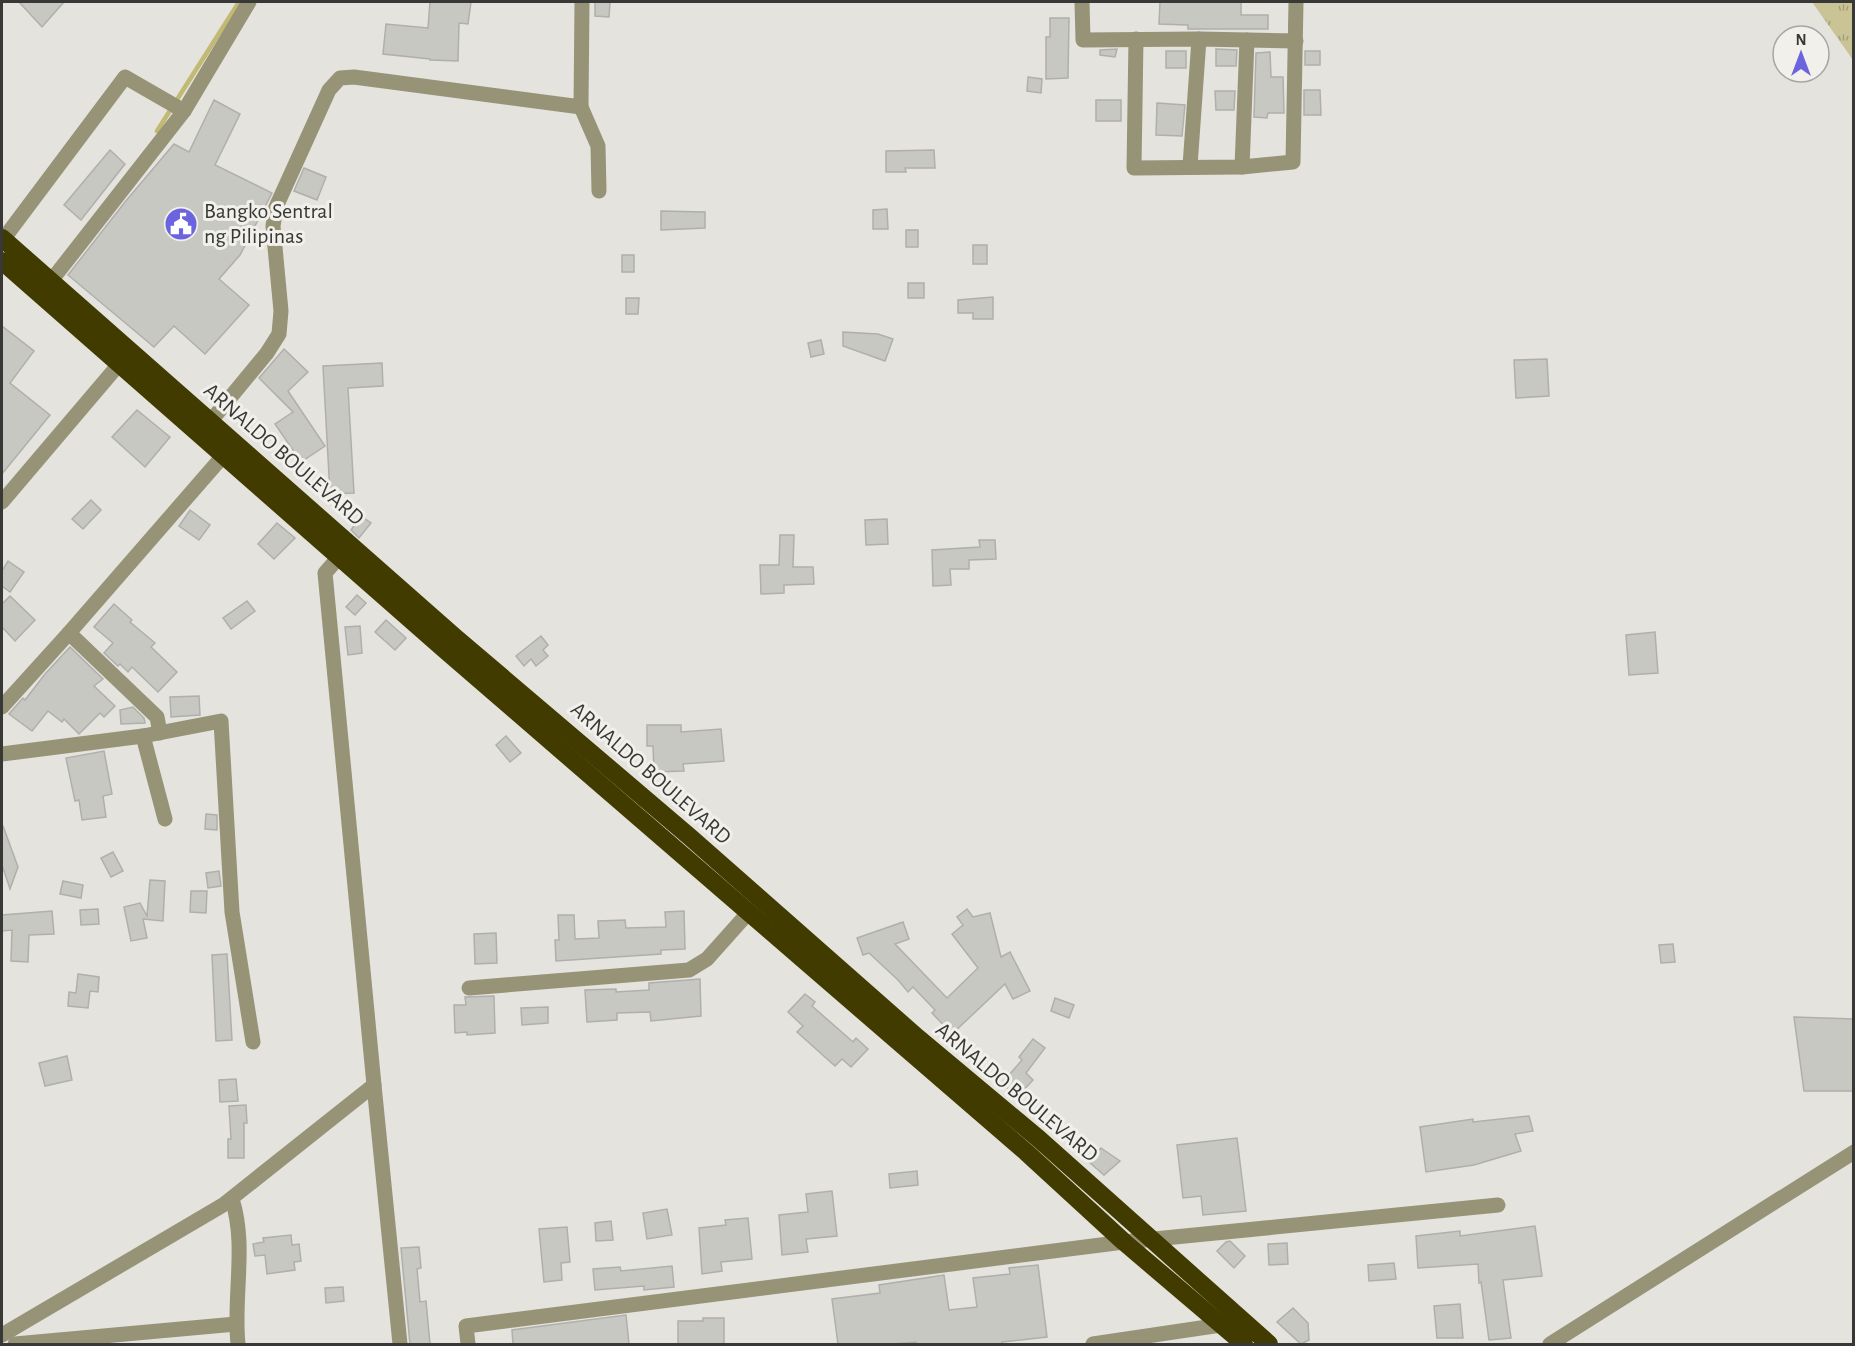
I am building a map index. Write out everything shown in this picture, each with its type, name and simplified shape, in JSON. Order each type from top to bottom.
[{"type":"highway","name":"ARNALDO BOULEVARD","points":[[2,239],[210,422],[229,449]]},
{"type":"highway","name":"ARNALDO BOULEVARD","points":[[2,261],[119,365],[229,449],[450,644],[684,843],[912,1044],[1032,1146],[1150,1240],[1267,1344]]},
{"type":"highway","name":"ARNALDO BOULEVARD","points":[[684,843],[749,912],[798,945]]},
{"type":"highway","name":"ARNALDO BOULEVARD","points":[[1032,1146],[1124,1242],[1244,1344]]},
{"type":"street","points":[[51,281],[184,111],[249,2]]},
{"type":"street","points":[[582,2],[581,106],[598,146],[599,191]]},
{"type":"street","points":[[1082,2],[1083,40],[1296,41]]},
{"type":"street","points":[[1136,39],[1134,168],[1242,167],[1293,162],[1296,2]]},
{"type":"street","points":[[1190,166],[1199,39]]},
{"type":"street","points":[[1242,167],[1247,40]]},
{"type":"street","points":[[2,239],[125,77],[184,111]]},
{"type":"street","points":[[210,422],[267,353],[279,334],[281,311],[273,226],[276,207],[329,90],[340,78],[354,77],[581,106]]},
{"type":"street","points":[[2,502],[131,351]]},
{"type":"street","points":[[2,707],[229,449]]},
{"type":"street","points":[[346,550],[325,573],[400,1344]]},
{"type":"street","points":[[69,633],[157,717],[160,733]]},
{"type":"street","points":[[2,754],[143,736],[221,721],[232,912],[253,1042]]},
{"type":"street","points":[[143,736],[165,819]]},
{"type":"street","points":[[469,988],[689,970],[707,959],[749,912]]},
{"type":"street","points":[[2,1335],[232,1199],[374,1085]]},
{"type":"street","points":[[1550,1344],[1854,1152]]},
{"type":"street","points":[[232,1199],[236,1212],[238,1235],[236,1324],[238,1344]]},
{"type":"street","points":[[468,1344],[466,1326],[1124,1242],[1498,1205]]},
{"type":"street","points":[[15,1344],[236,1324]]},
{"type":"street","points":[[1093,1344],[1221,1325]]},
{"type":"green space","points":[[1812,2],[1853,2],[1853,60],[1831,29],[1831,24],[1828,24]]},
{"type":"building","points":[[19,2],[64,2],[42,27]]},
{"type":"building","points":[[430,2],[471,2],[468,24],[459,23],[458,61],[383,54],[386,24],[428,28]]},
{"type":"building","points":[[595,2],[610,2],[609,17],[595,16]]},
{"type":"building","points":[[1160,2],[1241,2],[1241,15],[1268,15],[1268,29],[1188,29],[1188,25],[1159,24]]},
{"type":"building","points":[[1050,18],[1069,18],[1068,78],[1046,79],[1046,37],[1050,37]]},
{"type":"building","points":[[1117,49],[1115,57],[1100,55],[1100,50]]},
{"type":"building","points":[[1216,49],[1237,50],[1236,66],[1216,66]]},
{"type":"building","points":[[1166,51],[1186,51],[1186,68],[1166,68]]},
{"type":"building","points":[[1305,51],[1320,51],[1320,65],[1305,65]]},
{"type":"building","points":[[1270,52],[1271,77],[1283,77],[1284,113],[1268,113],[1267,118],[1254,117],[1256,53]]},
{"type":"building","points":[[1028,77],[1042,79],[1041,93],[1027,91]]},
{"type":"building","points":[[1304,90],[1320,90],[1321,115],[1304,115]]},
{"type":"building","points":[[1215,91],[1235,91],[1234,110],[1216,110]]},
{"type":"building","name":"Bangko Sentral ng Pilipinas","points":[[214,100],[240,114],[215,165],[272,193],[240,255],[219,279],[249,305],[205,354],[174,326],[154,347],[68,275],[174,144],[189,152]]},
{"type":"building","points":[[1096,100],[1121,100],[1121,121],[1096,121]]},
{"type":"building","points":[[1157,103],[1185,105],[1182,136],[1156,135]]},
{"type":"building","points":[[110,150],[125,164],[81,220],[64,205]]},
{"type":"building","points":[[934,150],[935,168],[905,168],[906,172],[886,172],[886,151]]},
{"type":"building","points":[[304,168],[326,177],[317,200],[294,191]]},
{"type":"building","points":[[887,209],[888,229],[873,229],[873,210]]},
{"type":"building","points":[[661,211],[705,212],[705,228],[661,230]]},
{"type":"building","points":[[906,230],[918,230],[918,247],[906,247]]},
{"type":"building","points":[[973,245],[987,245],[987,264],[973,264]]},
{"type":"building","points":[[622,255],[634,255],[634,272],[622,272]]},
{"type":"building","points":[[908,283],[924,283],[924,298],[908,298]]},
{"type":"building","points":[[993,297],[993,319],[973,319],[973,313],[958,313],[958,300]]},
{"type":"building","points":[[626,298],[639,298],[638,314],[626,314]]},
{"type":"building","points":[[2,326],[34,351],[10,383],[50,415],[2,474]]},
{"type":"building","points":[[843,332],[878,334],[893,339],[885,361],[843,346]]},
{"type":"building","points":[[821,340],[824,354],[811,357],[808,343]]},
{"type":"building","points":[[284,349],[308,372],[288,391],[325,446],[301,462],[275,424],[293,412],[259,378]]},
{"type":"building","points":[[1547,359],[1549,396],[1516,398],[1514,360]]},
{"type":"building","points":[[382,363],[383,386],[348,388],[354,493],[330,494],[323,366]]},
{"type":"building","points":[[137,410],[170,437],[145,467],[112,437]]},
{"type":"building","points":[[91,500],[101,510],[83,529],[72,519]]},
{"type":"building","points":[[190,510],[210,525],[199,540],[179,526]]},
{"type":"building","points":[[361,516],[371,523],[359,538],[351,530]]},
{"type":"building","points":[[887,519],[888,544],[866,545],[865,520]]},
{"type":"building","points":[[277,523],[295,538],[274,559],[258,544]]},
{"type":"building","points":[[780,535],[794,535],[793,567],[813,567],[814,584],[784,585],[784,593],[761,594],[760,565],[779,565]]},
{"type":"building","points":[[979,540],[995,540],[996,559],[969,560],[969,569],[950,569],[951,585],[933,586],[932,550],[980,547]]},
{"type":"building","points":[[8,561],[24,572],[10,592],[2,586],[2,571]]},
{"type":"building","points":[[357,595],[366,603],[355,615],[346,607]]},
{"type":"building","points":[[10,596],[35,620],[15,641],[2,627],[2,604]]},
{"type":"building","points":[[247,601],[255,611],[231,629],[223,618]]},
{"type":"building","points":[[114,604],[132,620],[130,622],[155,643],[151,647],[177,672],[158,692],[132,667],[128,672],[104,653],[113,643],[94,627]]},
{"type":"building","points":[[386,620],[406,638],[395,650],[375,632]]},
{"type":"building","points":[[360,626],[362,653],[348,655],[345,627]]},
{"type":"building","points":[[1655,632],[1658,673],[1629,675],[1626,635]]},
{"type":"building","points":[[541,636],[548,645],[543,650],[548,656],[536,666],[531,659],[524,666],[516,656]]},
{"type":"building","points":[[70,647],[103,679],[94,686],[115,706],[104,717],[100,713],[79,734],[64,719],[62,722],[48,711],[32,731],[9,714],[23,698],[25,700]]},
{"type":"building","points":[[199,696],[200,715],[171,717],[170,697]]},
{"type":"building","points":[[133,707],[144,718],[145,723],[121,724],[120,710]]},
{"type":"building","points":[[647,725],[681,725],[681,732],[721,729],[724,761],[683,764],[684,771],[654,772],[653,746],[647,746]]},
{"type":"building","points":[[506,736],[521,753],[510,762],[496,745]]},
{"type":"building","points":[[104,751],[112,794],[103,796],[106,817],[82,820],[79,800],[75,801],[66,758]]},
{"type":"building","points":[[206,814],[217,815],[217,830],[205,829]]},
{"type":"building","points":[[2,826],[18,867],[10,889],[2,865]]},
{"type":"building","points":[[113,852],[123,871],[111,877],[101,858]]},
{"type":"building","points":[[219,871],[221,886],[208,888],[206,873]]},
{"type":"building","points":[[150,880],[165,881],[163,921],[143,919],[147,938],[131,941],[124,907],[140,903],[147,916]]},
{"type":"building","points":[[63,881],[83,885],[81,898],[60,894]]},
{"type":"building","points":[[191,891],[207,891],[206,913],[190,912]]},
{"type":"building","points":[[98,909],[99,924],[81,925],[80,910]]},
{"type":"building","points":[[967,909],[973,917],[990,913],[1001,957],[1010,952],[1030,991],[1013,999],[1005,984],[952,1034],[932,1013],[935,1010],[913,987],[908,992],[869,953],[863,955],[857,938],[903,922],[909,939],[895,944],[947,998],[978,968],[952,934],[963,925],[957,917]]},
{"type":"building","points":[[52,911],[54,934],[29,935],[28,962],[11,961],[12,930],[2,931],[2,915]]},
{"type":"building","points":[[684,911],[685,949],[661,950],[661,954],[556,961],[555,940],[559,940],[558,915],[574,915],[575,939],[599,938],[598,921],[625,920],[626,928],[666,927],[665,912]]},
{"type":"building","points":[[496,933],[497,963],[475,964],[474,934]]},
{"type":"building","points":[[1673,944],[1675,962],[1661,963],[1659,945]]},
{"type":"building","points":[[227,954],[232,1040],[216,1041],[212,955]]},
{"type":"building","points":[[78,974],[99,977],[98,992],[90,991],[88,1008],[68,1006],[69,992],[76,993]]},
{"type":"building","points":[[700,979],[701,1016],[651,1021],[650,1012],[617,1013],[617,1020],[587,1022],[585,990],[616,989],[616,992],[649,990],[649,983]]},
{"type":"building","points":[[805,994],[815,1002],[812,1006],[853,1042],[856,1038],[868,1049],[851,1067],[842,1059],[835,1066],[797,1032],[803,1026],[788,1012]]},
{"type":"building","points":[[494,996],[495,1033],[467,1035],[467,1032],[455,1033],[454,1005],[466,1005],[465,997]]},
{"type":"building","points":[[1055,998],[1074,1005],[1069,1018],[1051,1011]]},
{"type":"building","points":[[548,1007],[548,1023],[522,1025],[521,1008]]},
{"type":"building","points":[[1794,1017],[1854,1019],[1854,1091],[1804,1091]]},
{"type":"building","points":[[1033,1039],[1045,1048],[1026,1073],[1033,1080],[1017,1097],[1002,1083],[1022,1060],[1019,1057]]},
{"type":"building","points":[[67,1056],[72,1080],[45,1086],[39,1063]]},
{"type":"building","points":[[236,1079],[238,1101],[220,1102],[219,1080]]},
{"type":"building","points":[[246,1105],[244,1158],[228,1158],[228,1139],[231,1139],[229,1106]]},
{"type":"building","points":[[1529,1116],[1533,1131],[1515,1134],[1521,1151],[1474,1165],[1426,1172],[1420,1127],[1473,1119],[1473,1122]]},
{"type":"building","points":[[1237,1138],[1246,1211],[1203,1215],[1201,1196],[1183,1198],[1177,1145]]},
{"type":"building","points":[[1101,1148],[1120,1161],[1104,1175],[1089,1162]]},
{"type":"building","points":[[917,1171],[918,1185],[890,1188],[889,1174]]},
{"type":"building","points":[[832,1191],[837,1236],[806,1239],[808,1252],[782,1255],[779,1215],[808,1212],[806,1194]]},
{"type":"building","points":[[667,1209],[672,1235],[647,1239],[643,1213]]},
{"type":"building","points":[[748,1218],[752,1259],[721,1262],[722,1271],[702,1274],[699,1228],[726,1225],[725,1220]]},
{"type":"building","points":[[611,1221],[613,1240],[596,1241],[595,1223]]},
{"type":"building","points":[[1535,1226],[1542,1276],[1503,1280],[1511,1338],[1489,1340],[1478,1264],[1418,1268],[1416,1236],[1460,1231],[1460,1236]]},
{"type":"building","points":[[567,1227],[570,1262],[561,1263],[562,1280],[544,1282],[539,1229]]},
{"type":"building","points":[[291,1235],[292,1245],[299,1244],[301,1261],[294,1262],[295,1270],[267,1274],[265,1255],[255,1256],[253,1244],[264,1242],[263,1238]]},
{"type":"building","points":[[1230,1241],[1245,1256],[1234,1268],[1217,1251]]},
{"type":"building","points":[[1287,1243],[1288,1264],[1269,1265],[1268,1244]]},
{"type":"building","points":[[419,1247],[421,1268],[417,1269],[420,1302],[426,1301],[430,1344],[410,1344],[401,1248]]},
{"type":"building","points":[[1394,1263],[1396,1279],[1369,1281],[1368,1265]]},
{"type":"building","points":[[1038,1265],[1047,1337],[1002,1342],[1003,1344],[916,1344],[916,1342],[838,1344],[832,1299],[880,1293],[879,1285],[944,1275],[949,1310],[977,1307],[973,1278],[1010,1274],[1009,1268]]},
{"type":"building","points":[[672,1266],[674,1287],[644,1290],[644,1286],[595,1290],[593,1269],[620,1267],[621,1271]]},
{"type":"building","points":[[343,1287],[344,1301],[326,1303],[325,1288]]},
{"type":"building","points":[[1460,1304],[1463,1338],[1437,1338],[1434,1306]]},
{"type":"building","points":[[1293,1308],[1308,1323],[1309,1340],[1301,1344],[1277,1322]]},
{"type":"building","points":[[626,1315],[629,1344],[513,1344],[512,1330]]},
{"type":"building","points":[[703,1318],[724,1318],[724,1344],[678,1344],[678,1321],[703,1321]]},
{"type":"waterway","points":[[157,131],[239,2]]},
{"type":"place","name":"Bangko Sentral ng Pilipinas","points":[[181,224]]}]
